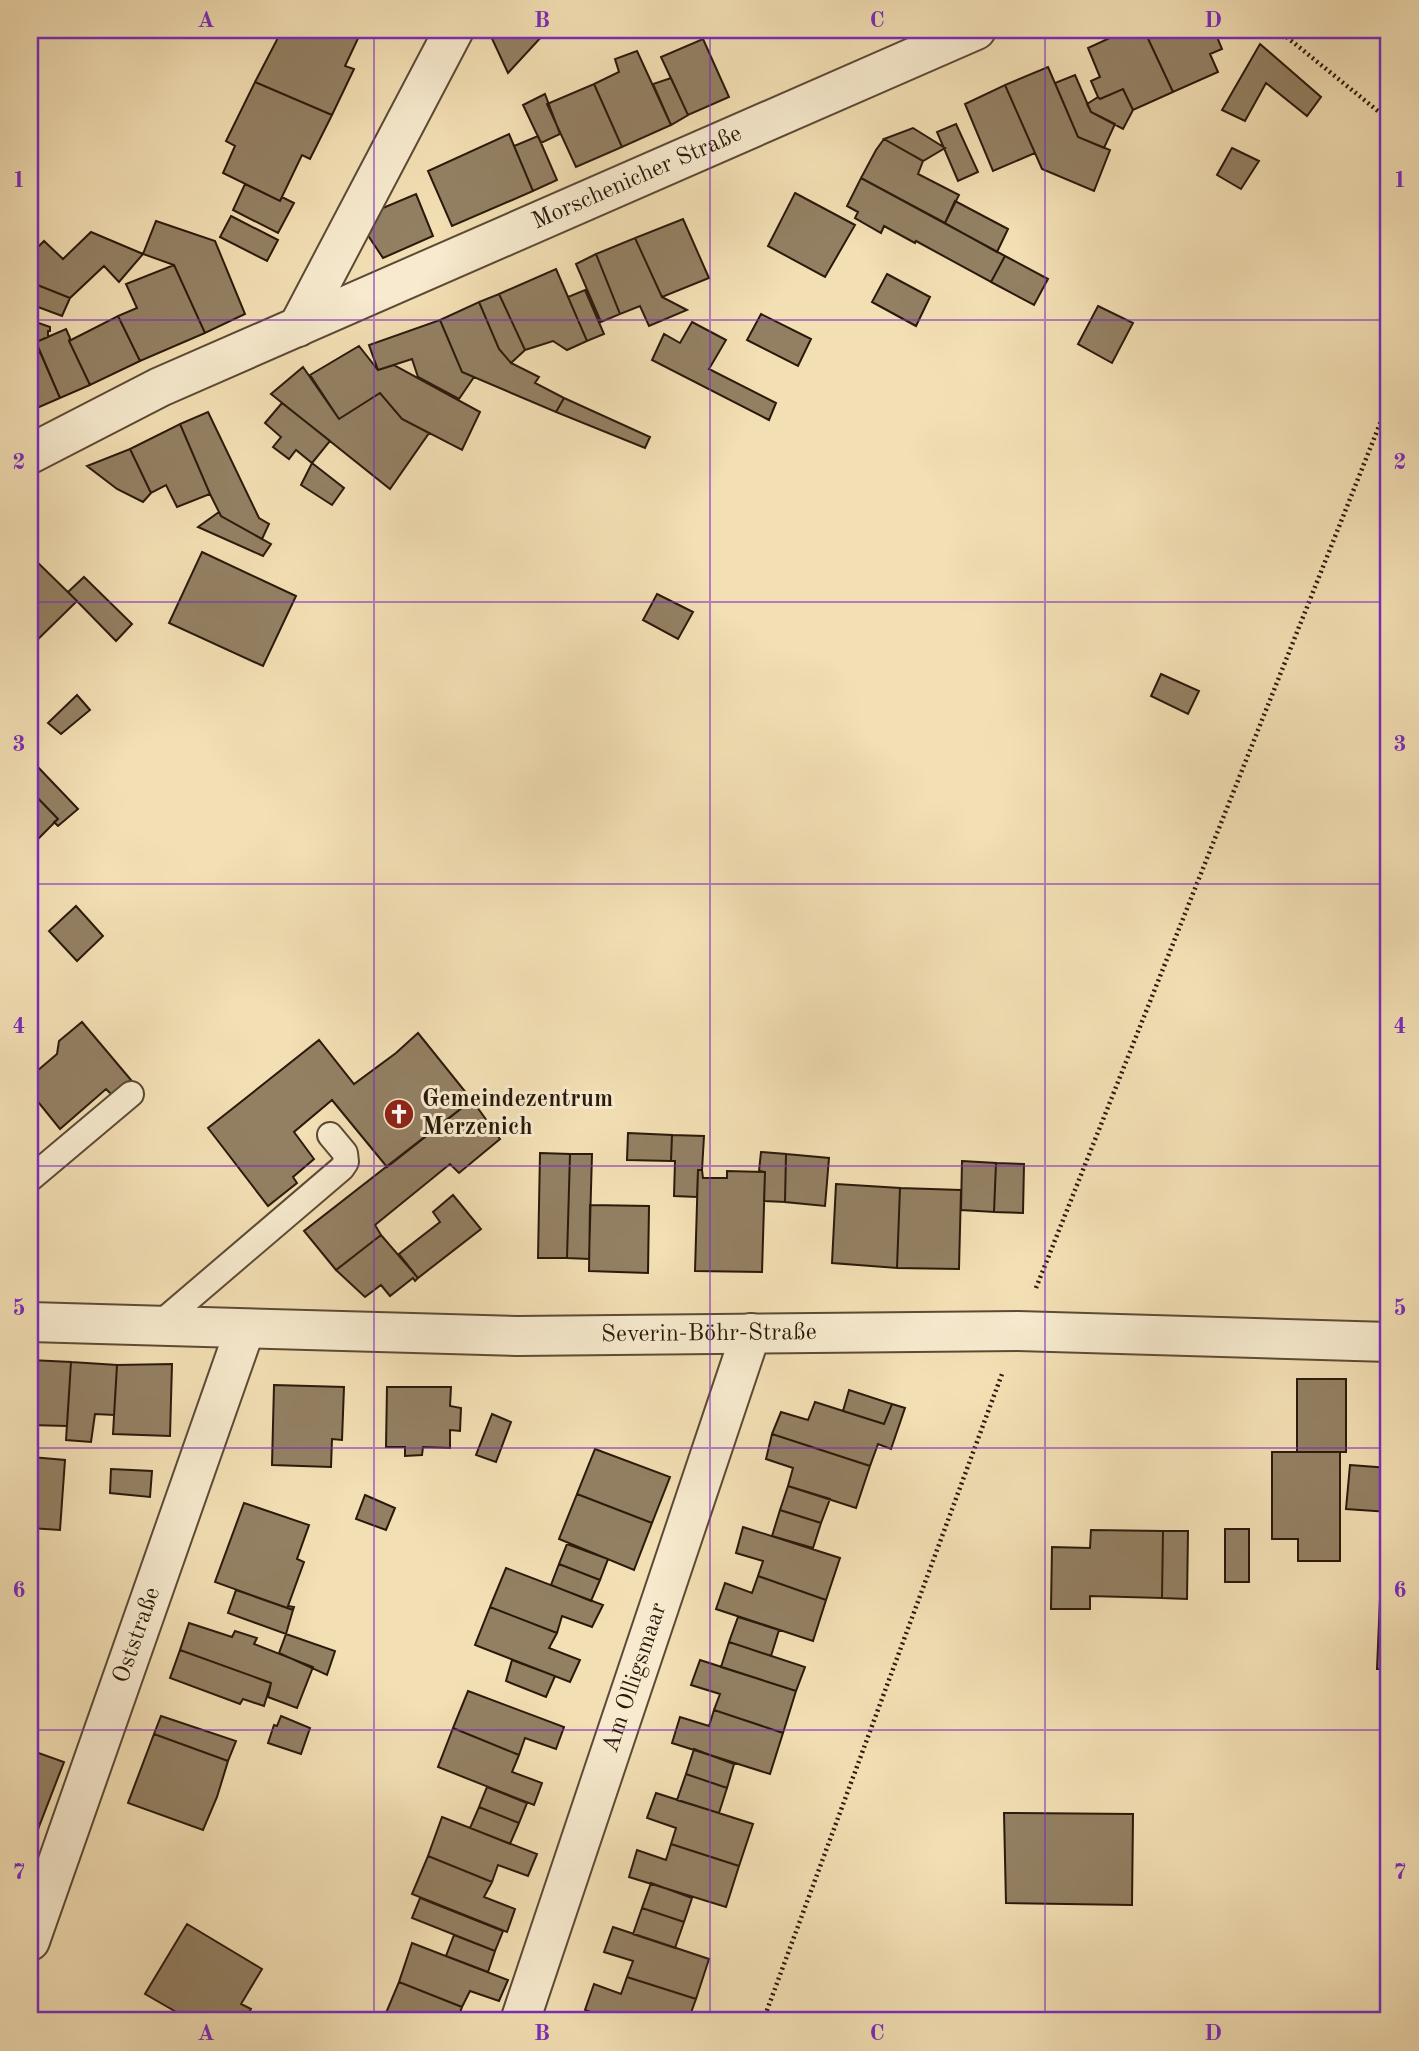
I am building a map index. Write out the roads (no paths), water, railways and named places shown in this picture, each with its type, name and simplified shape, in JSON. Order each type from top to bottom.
[{"type":"street","points":[[298,327],[454,30]]},
{"type":"street","name":"Morschenicher Straße","points":[[30,454],[160,387],[976,30]]},
{"type":"street","name":"Severin-Böhr-Straße","points":[[30,1322],[517,1336],[1018,1331],[1389,1342]]},
{"type":"street","name":"Oststraße","points":[[30,1941],[244,1329]]},
{"type":"street","name":"Am Olligsmaar","points":[[520,2021],[751,1334]]},
{"type":"lane","points":[[30,1179],[131,1094]]},
{"type":"lane","points":[[157,1326],[342,1168],[346,1163],[345,1153],[330,1135]]},
{"type":"place","name":"Gemeindezentrum Merzenich","points":[[399,1114]]}]
